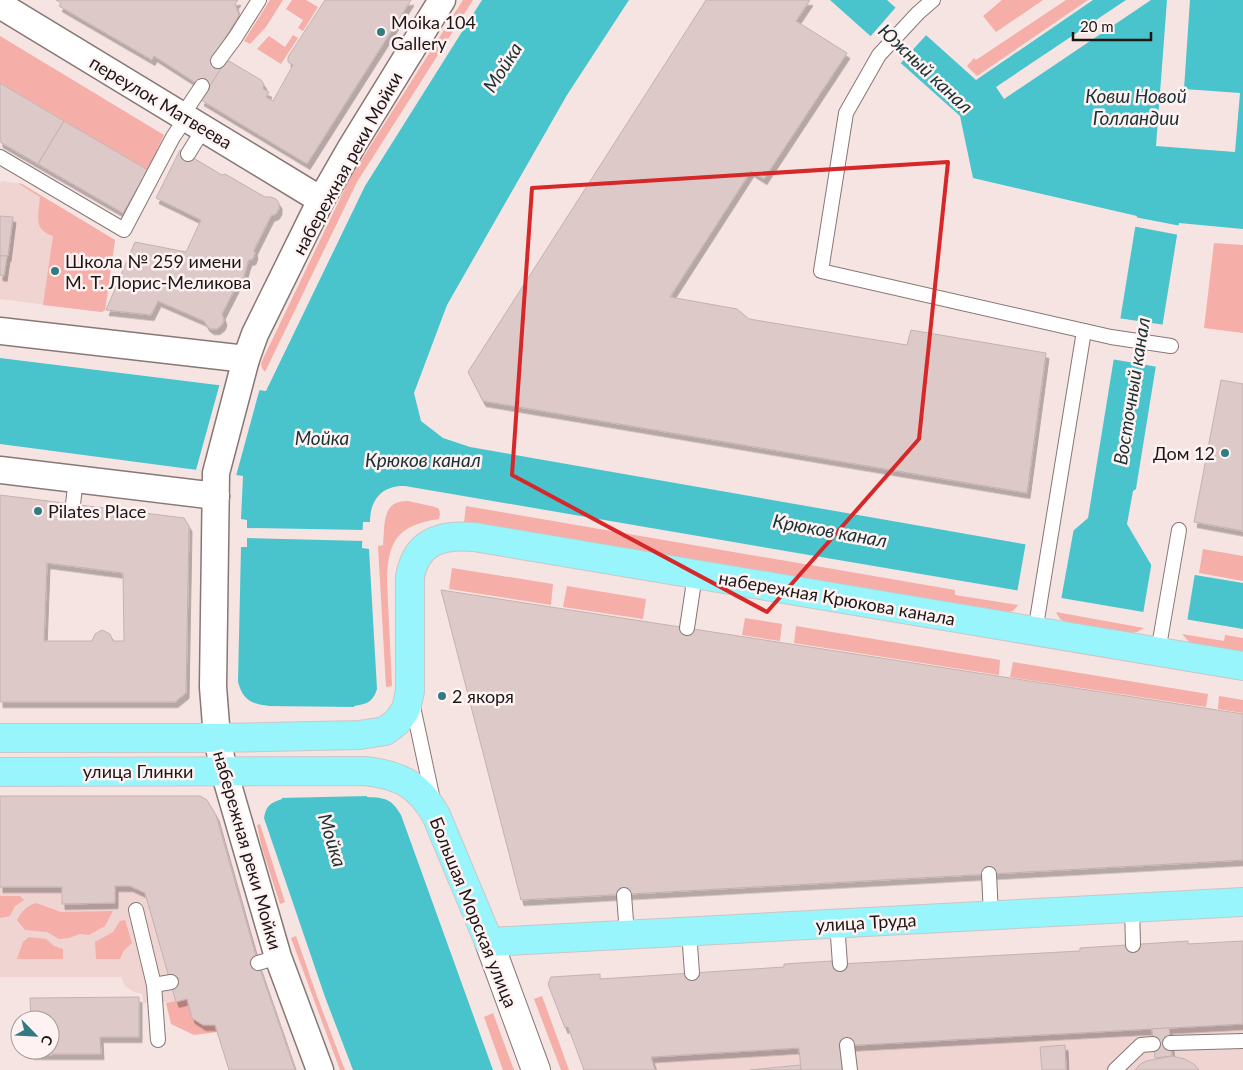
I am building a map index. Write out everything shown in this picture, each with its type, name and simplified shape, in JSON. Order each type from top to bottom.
[{"type":"main road","name":"набережная Крюкова канала","points":[[410,691],[410,577],[416,558],[431,543],[444,537],[462,536],[1243,666]]},
{"type":"main road","name":"улица Глинки","points":[[0,738],[217,738],[360,735],[385,731],[397,722],[406,709],[410,691]]},
{"type":"main road","name":"улица Глинки","points":[[0,772],[376,772]]},
{"type":"main road","name":"Большая Морская улица","points":[[376,772],[402,780],[417,790],[428,801],[436,815],[489,942]]},
{"type":"main road","name":"улица Труда","points":[[489,942],[1243,902]]},
{"type":"street","name":"набережная реки Мойки","points":[[320,1070],[268,960],[217,738],[213,687],[216,485],[246,359],[255,334],[321,200],[442,0]]},
{"type":"street","name":"переулок Матвеева","points":[[0,5],[321,200]]},
{"type":"street","points":[[0,331],[246,359]]},
{"type":"street","points":[[0,470],[75,492],[216,485]]},
{"type":"street","name":"Большая Морская улица","points":[[489,942],[536,1070]]},
{"type":"lane","points":[[218,61],[259,0]]},
{"type":"lane","points":[[933,0],[918,13],[879,55],[846,113],[821,271],[1111,337],[1171,346]]},
{"type":"lane","points":[[188,154],[190,120],[202,86]]},
{"type":"lane","points":[[0,157],[124,230],[173,136],[190,120]]},
{"type":"lane","points":[[1034,632],[1084,331]]},
{"type":"lane","points":[[1158,652],[1179,530]]},
{"type":"lane","points":[[687,628],[695,574]]},
{"type":"lane","points":[[410,691],[436,815]]},
{"type":"lane","points":[[989,874],[992,915]]},
{"type":"lane","points":[[624,895],[627,934]]},
{"type":"lane","points":[[1132,908],[1134,945]]},
{"type":"lane","points":[[136,910],[154,984],[158,1040]]},
{"type":"lane","points":[[837,923],[840,964]]},
{"type":"lane","points":[[689,931],[692,973]]},
{"type":"lane","points":[[154,984],[171,982]]},
{"type":"lane","points":[[1170,1043],[1243,1041]]},
{"type":"lane","points":[[1115,1070],[1141,1045],[1154,1044]]},
{"type":"lane","points":[[847,1045],[850,1070]]},
{"type":"highlighted area","points":[[948,162],[919,439],[767,612],[512,475],[532,188]]},
{"type":"shaded area","points":[[270,0],[283,0],[266,27],[250,44],[244,41]]},
{"type":"shaded area","points":[[292,0],[306,0],[318,7],[303,31],[298,28],[303,20],[286,9]]},
{"type":"shaded area","points":[[463,0],[473,0],[357,182],[265,372],[261,363],[350,178]]},
{"type":"shaded area","points":[[1002,0],[1043,0],[996,32],[983,16]]},
{"type":"shaded area","points":[[1066,0],[1088,0],[977,76],[967,66],[974,58],[976,60]]},
{"type":"shaded area","points":[[293,35],[298,38],[281,64],[257,49],[269,36],[285,47]]},
{"type":"shaded area","points":[[0,36],[164,135],[148,170],[0,83]]},
{"type":"shaded area","name":"Школа № 259 имени М. Т. Лорис-Меликова","points":[[2,181],[22,184],[115,240],[106,310],[102,312],[0,299],[0,184]]},
{"type":"shaded area","points":[[18,183],[115,240],[105,310],[102,312],[43,305],[53,236],[46,233],[39,225],[40,197]]},
{"type":"shaded area","points":[[1214,243],[1243,245],[1243,333],[1204,328]]},
{"type":"shaded area","points":[[408,501],[435,507],[439,509],[440,514],[439,519],[414,525],[405,530],[393,545],[390,554],[387,580],[392,686],[386,687],[378,546],[383,545],[386,516],[389,509],[399,502]]},
{"type":"shaded area","points":[[466,506],[955,590],[955,595],[1018,605],[1013,611],[1003,613],[464,522]]},
{"type":"shaded area","points":[[1203,549],[1243,556],[1243,581],[1199,573]]},
{"type":"shaded area","points":[[452,568],[553,584],[551,605],[449,589]]},
{"type":"shaded area","points":[[567,586],[646,599],[643,619],[563,607]]},
{"type":"shaded area","points":[[1056,612],[1144,628],[1127,634],[1069,624],[1060,619]]},
{"type":"shaded area","points":[[745,618],[782,624],[780,641],[742,635]]},
{"type":"shaded area","points":[[796,626],[1000,660],[999,675],[794,643]]},
{"type":"shaded area","points":[[1182,634],[1224,641],[1225,635],[1243,638],[1243,655],[1191,644]]},
{"type":"shaded area","points":[[1013,662],[1208,694],[1206,707],[1010,677]]},
{"type":"shaded area","points":[[1219,696],[1243,700],[1243,713],[1218,709]]},
{"type":"shaded area","points":[[0,796],[200,796],[207,800],[216,815],[176,1002],[143,1003],[142,994],[134,992],[125,986],[121,977],[0,977]]},
{"type":"shaded area","points":[[260,824],[285,902],[280,904],[262,848],[257,825]]},
{"type":"shaded area","points":[[0,896],[20,896],[24,900],[15,906],[10,916],[0,918]]},
{"type":"shaded area","points":[[36,903],[61,912],[113,911],[105,926],[89,935],[80,934],[59,939],[47,932],[25,930],[17,920],[25,909]]},
{"type":"shaded area","points":[[125,920],[132,943],[124,950],[120,959],[96,959],[95,942],[113,932],[120,921]]},
{"type":"shaded area","points":[[296,936],[345,1070],[340,1070],[291,938]]},
{"type":"shaded area","points":[[29,937],[46,939],[54,946],[63,949],[63,959],[17,959],[23,942]]},
{"type":"shaded area","points":[[1188,941],[1188,944],[1243,941],[1243,1070],[584,1070],[548,984],[600,974],[601,979],[783,967],[784,964],[832,961],[833,964],[840,964],[1080,951],[1080,948]]},
{"type":"shaded area","points":[[542,996],[569,1070],[561,1070],[534,999]]},
{"type":"shaded area","points":[[187,999],[192,1018],[203,1025],[215,1025],[217,1032],[194,1035],[171,1024],[166,1003]]},
{"type":"shaded area","points":[[493,1013],[514,1070],[503,1070],[484,1017]]},
{"type":"water","points":[[482,0],[629,0],[567,95],[447,305],[414,393],[421,421],[443,438],[470,447],[1052,549],[1088,518],[1137,216],[973,178],[960,116],[830,0],[887,0],[976,80],[1093,0],[1243,0],[1243,229],[1179,223],[1136,489],[1133,491],[1127,524],[1153,568],[1243,583],[1243,629],[405,486],[390,488],[379,495],[375,501],[372,507],[370,522],[363,522],[362,548],[369,549],[377,689],[374,697],[369,702],[354,706],[367,797],[391,802],[401,815],[493,1070],[353,1070],[325,997],[264,818],[269,806],[282,799],[269,706],[257,704],[245,697],[238,682],[241,547],[247,547],[247,520],[241,519],[243,476],[0,444],[0,358],[266,391],[365,186]]},
{"type":"pier","points":[[1126,0],[1151,0],[1004,99],[996,87]]},
{"type":"pier","points":[[1167,0],[1190,0],[1184,89],[1240,93],[1235,152],[1156,146]]},
{"type":"pier","points":[[897,6],[928,33],[899,65],[869,38]]},
{"type":"pier","points":[[1124,215],[1181,226],[1179,235],[1132,226],[1134,217]]},
{"type":"pier","points":[[1118,318],[1165,325],[1158,367],[1111,359]]},
{"type":"pier","points":[[220,383],[260,388],[236,476],[196,470]]},
{"type":"pier","points":[[240,520],[246,520],[247,528],[364,530],[364,523],[372,523],[365,524],[365,546],[371,548],[364,548],[364,541],[247,538],[246,547],[239,547],[240,545],[245,545],[245,522]]},
{"type":"pier","points":[[1074,528],[1061,600],[1017,593],[1026,542],[1051,547]]},
{"type":"pier","points":[[1152,561],[1155,566],[1195,573],[1187,622],[1143,614]]},
{"type":"pier","points":[[266,706],[356,707],[369,796],[279,798]]},
{"type":"building","points":[[56,0],[238,0],[235,4],[239,15],[213,58],[224,65],[207,90],[154,56],[152,60],[59,6],[61,3]]},
{"type":"building","points":[[325,0],[411,0],[307,164],[201,100],[225,62],[229,61],[261,80],[264,84],[263,89],[269,92],[266,97],[273,101],[293,65],[288,62],[288,57]]},
{"type":"building","points":[[706,0],[810,0],[796,21],[847,53],[764,179],[751,171],[670,297],[737,309],[749,319],[907,345],[911,330],[1046,353],[1027,493],[483,401],[468,372]]},
{"type":"building","points":[[0,83],[64,121],[38,164],[0,142]]},
{"type":"building","points":[[64,121],[148,170],[123,213],[38,164]]},
{"type":"building","points":[[180,150],[222,175],[225,174],[265,197],[276,199],[279,203],[279,209],[276,214],[271,216],[254,250],[253,259],[249,260],[243,280],[239,281],[222,314],[224,320],[222,325],[217,329],[211,329],[204,321],[158,301],[151,315],[106,310],[135,242],[186,252],[201,220],[156,198]]},
{"type":"building","points":[[0,216],[13,217],[8,256],[0,256]]},
{"type":"building","points":[[0,256],[7,256],[4,276],[0,275]]},
{"type":"building","name":"Дом 12","points":[[1221,380],[1243,384],[1243,531],[1194,522]]},
{"type":"building","points":[[0,495],[184,518],[189,526],[186,693],[175,702],[0,702]],"holes":[[[47,563],[123,573],[124,641],[113,641],[110,634],[102,630],[95,634],[92,641],[44,641]]]},
{"type":"building","points":[[441,590],[1243,714],[1243,860],[521,900]]},
{"type":"building","points":[[0,796],[200,796],[207,800],[216,815],[258,963],[295,1070],[229,1070],[215,1025],[203,1025],[192,1018],[187,999],[176,1002],[145,893],[130,886],[115,886],[115,903],[62,904],[62,887],[0,887]]},
{"type":"building","points":[[1188,941],[1188,944],[1243,941],[1243,1024],[840,1046],[843,1070],[801,1070],[799,1048],[651,1057],[655,1070],[584,1070],[568,1027],[565,1028],[548,984],[551,977],[600,974],[600,979],[784,967],[784,964],[832,961],[833,964],[840,964],[1080,951],[1080,948]]},
{"type":"building","points":[[139,997],[139,1037],[100,1037],[101,1054],[60,1054],[60,1010],[31,1010],[30,998]]},
{"type":"building","points":[[1169,1028],[1172,1056],[1155,1058],[1152,1029]]},
{"type":"building","points":[[1065,1045],[1066,1070],[1042,1070],[1040,1047]]},
{"type":"building","points":[[1172,1056],[1185,1059],[1199,1070],[1135,1070],[1146,1061]]},
{"type":"building","points":[[800,1065],[801,1070],[750,1070]]},
{"type":"place","name":"Moika 104 Gallery","points":[[381,32]]},
{"type":"place","name":"Школа № 259 имени М. Т. Лорис-Меликова","points":[[55,271]]},
{"type":"place","name":"Дом 12","points":[[1225,453]]},
{"type":"place","name":"Pilates Place","points":[[38,511]]},
{"type":"place","name":"2 якоря","points":[[442,696]]},
{"type":"water label","name":"Мойка","points":[[502,67]]},
{"type":"water label","name":"Южный канал","points":[[926,68]]},
{"type":"water label","name":"Ковш Новой Голландии","points":[[1136,106]]},
{"type":"water label","name":"Восточный канал","points":[[1131,391]]},
{"type":"water label","name":"Мойка","points":[[322,437]]},
{"type":"water label","name":"Крюков канал","points":[[423,459]]},
{"type":"water label","name":"Крюков канал","points":[[830,530]]},
{"type":"water label","name":"Мойка","points":[[333,840]]}]
